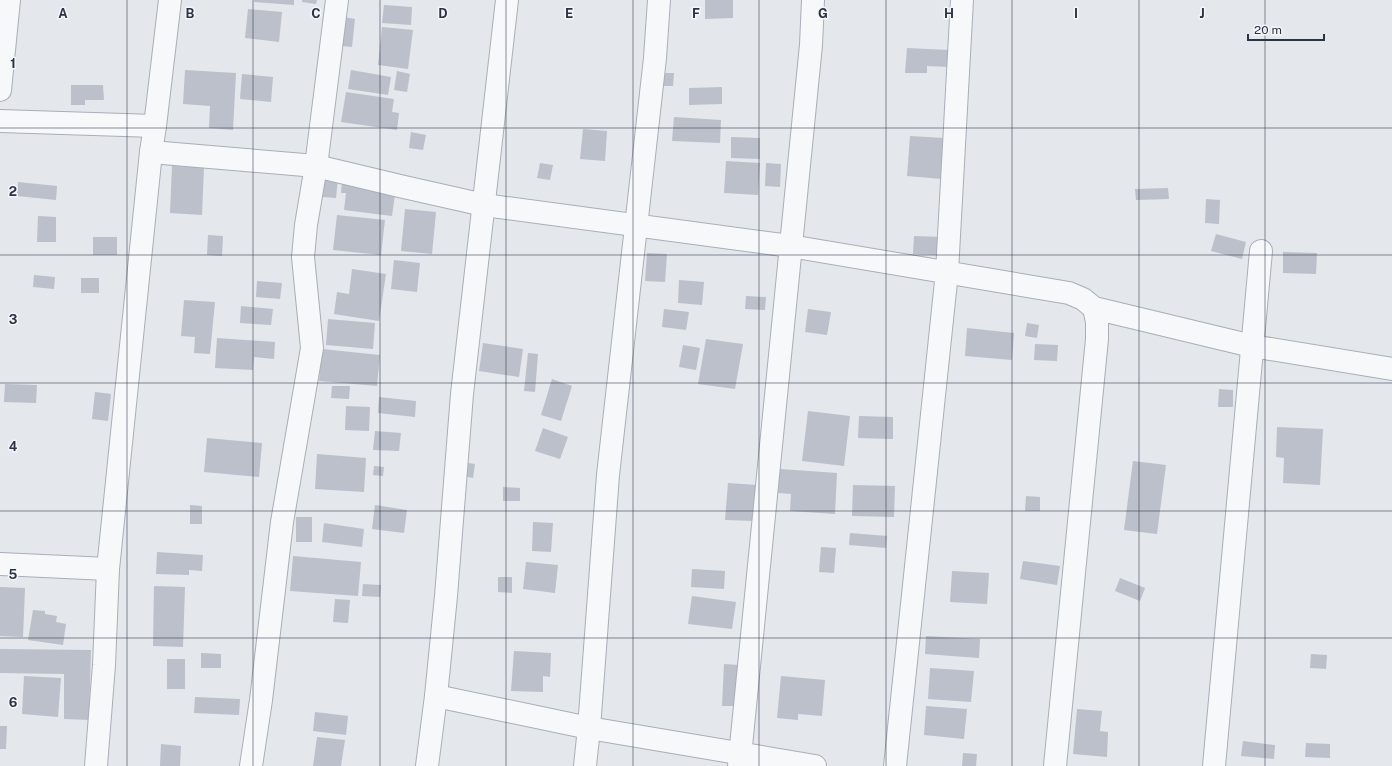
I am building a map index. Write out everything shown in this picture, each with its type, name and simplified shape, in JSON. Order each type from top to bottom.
[{"type":"street","points":[[0,90],[9,0]]},
{"type":"street","points":[[96,766],[104,664],[108,569],[151,152],[170,0]]},
{"type":"street","points":[[251,766],[261,700],[282,522],[312,348],[303,257],[306,225],[316,166],[337,0]]},
{"type":"street","points":[[427,766],[436,696],[462,394],[507,0]]},
{"type":"street","points":[[585,766],[608,475],[655,58],[659,0]]},
{"type":"street","points":[[739,760],[811,45],[813,0]]},
{"type":"street","points":[[895,766],[947,272],[962,0]]},
{"type":"street","points":[[0,121],[155,126]]},
{"type":"street","points":[[151,152],[316,166],[484,205],[790,246],[1069,293],[1083,299],[1094,308],[1252,346],[1392,369]]},
{"type":"street","points":[[1214,766],[1261,251]]},
{"type":"street","points":[[1055,766],[1097,339],[1097,322],[1094,308]]},
{"type":"street","points":[[0,564],[108,569]]},
{"type":"street","points":[[436,696],[739,760],[815,766]]},
{"type":"building","points":[[254,0],[294,0],[294,5],[254,2]]},
{"type":"building","points":[[302,0],[317,0],[316,4],[302,2]]},
{"type":"building","points":[[705,0],[733,0],[733,18],[705,19]]},
{"type":"building","points":[[384,5],[412,7],[411,25],[382,23]]},
{"type":"building","points":[[248,9],[282,12],[279,42],[245,38]]},
{"type":"building","points":[[344,17],[355,19],[352,47],[341,46]]},
{"type":"building","points":[[382,27],[413,30],[408,69],[378,65]]},
{"type":"building","points":[[907,48],[949,50],[949,67],[927,66],[927,73],[905,73]]},
{"type":"building","points":[[185,70],[236,73],[233,130],[209,128],[210,106],[183,104]]},
{"type":"building","points":[[351,70],[391,77],[388,95],[348,89]]},
{"type":"building","points":[[397,71],[410,74],[407,92],[394,90]]},
{"type":"building","points":[[661,73],[674,73],[673,86],[660,86]]},
{"type":"building","points":[[242,74],[273,77],[271,102],[240,99]]},
{"type":"building","points":[[71,85],[103,85],[104,100],[85,100],[85,105],[71,105]]},
{"type":"building","points":[[722,87],[722,104],[689,105],[689,88]]},
{"type":"building","points":[[346,92],[394,99],[392,112],[399,113],[397,130],[341,122]]},
{"type":"building","points":[[674,117],[721,120],[720,143],[672,141]]},
{"type":"building","points":[[583,129],[607,131],[605,161],[580,159]]},
{"type":"building","points":[[411,132],[426,135],[423,150],[409,148]]},
{"type":"building","points":[[910,136],[944,138],[942,179],[907,176]]},
{"type":"building","points":[[731,137],[760,138],[760,159],[731,158]]},
{"type":"building","points":[[726,161],[760,163],[758,195],[724,193]]},
{"type":"building","points":[[540,163],[553,165],[550,180],[537,178]]},
{"type":"building","points":[[766,163],[781,164],[780,187],[765,186]]},
{"type":"building","points":[[172,166],[204,167],[202,215],[170,213]]},
{"type":"building","points":[[324,178],[338,179],[336,198],[323,197]]},
{"type":"building","points":[[342,180],[396,187],[392,216],[344,210],[346,193],[341,193]]},
{"type":"building","points":[[18,182],[57,186],[56,200],[17,196]]},
{"type":"building","points":[[1168,188],[1169,199],[1136,200],[1135,189]]},
{"type":"building","points":[[1206,199],[1220,200],[1219,224],[1205,223]]},
{"type":"building","points":[[405,209],[436,212],[432,254],[401,251]]},
{"type":"building","points":[[337,215],[385,220],[381,255],[333,250]]},
{"type":"building","points":[[38,216],[56,217],[56,242],[37,242]]},
{"type":"building","points":[[1216,234],[1246,242],[1242,259],[1211,251]]},
{"type":"building","points":[[208,235],[223,236],[222,256],[207,255]]},
{"type":"building","points":[[914,236],[942,237],[941,255],[913,254]]},
{"type":"building","points":[[93,237],[117,237],[117,255],[93,255]]},
{"type":"building","points":[[1283,252],[1317,253],[1316,274],[1283,273]]},
{"type":"building","points":[[647,253],[667,254],[665,282],[645,281]]},
{"type":"building","points":[[394,260],[420,263],[417,292],[391,289]]},
{"type":"building","points":[[352,269],[386,274],[379,321],[334,314],[337,292],[349,294]]},
{"type":"building","points":[[34,275],[55,277],[54,289],[33,287]]},
{"type":"building","points":[[81,278],[99,278],[99,293],[81,293]]},
{"type":"building","points":[[679,280],[704,282],[702,305],[678,303]]},
{"type":"building","points":[[257,281],[282,283],[280,299],[256,297]]},
{"type":"building","points":[[746,296],[766,297],[765,310],[745,309]]},
{"type":"building","points":[[184,300],[215,302],[210,354],[194,353],[195,337],[181,336]]},
{"type":"building","points":[[241,306],[273,309],[271,325],[240,323]]},
{"type":"building","points":[[664,309],[689,312],[686,330],[662,327]]},
{"type":"building","points":[[808,309],[831,312],[827,335],[805,332]]},
{"type":"building","points":[[328,319],[375,323],[373,349],[326,345]]},
{"type":"building","points":[[1027,323],[1039,325],[1037,338],[1025,336]]},
{"type":"building","points":[[967,328],[1014,333],[1012,360],[965,356]]},
{"type":"building","points":[[217,338],[275,342],[274,359],[254,357],[253,370],[215,368]]},
{"type":"building","points":[[706,339],[743,344],[735,389],[698,384]]},
{"type":"building","points":[[483,343],[523,349],[519,377],[479,371]]},
{"type":"building","points":[[1035,344],[1058,345],[1057,361],[1034,360]]},
{"type":"building","points":[[683,345],[700,348],[696,370],[679,367]]},
{"type":"building","points":[[322,349],[380,355],[377,386],[319,381]]},
{"type":"building","points":[[528,353],[538,354],[535,392],[524,391]]},
{"type":"building","points":[[552,379],[572,386],[561,421],[541,415]]},
{"type":"building","points":[[5,384],[37,385],[36,403],[4,402]]},
{"type":"building","points":[[332,386],[350,386],[349,399],[331,398]]},
{"type":"building","points":[[1219,389],[1233,390],[1233,407],[1218,407]]},
{"type":"building","points":[[95,392],[111,394],[108,421],[92,419]]},
{"type":"building","points":[[379,397],[416,401],[415,417],[378,413]]},
{"type":"building","points":[[346,406],[370,407],[369,431],[345,430]]},
{"type":"building","points":[[808,411],[850,416],[844,466],[802,461]]},
{"type":"building","points":[[859,416],[893,417],[893,439],[858,438]]},
{"type":"building","points":[[1277,427],[1323,429],[1320,485],[1283,483],[1284,458],[1276,457]]},
{"type":"building","points":[[543,428],[568,437],[560,459],[535,451]]},
{"type":"building","points":[[375,431],[401,433],[399,451],[373,450]]},
{"type":"building","points":[[207,438],[262,443],[259,477],[204,472]]},
{"type":"building","points":[[317,454],[366,458],[364,492],[315,489]]},
{"type":"building","points":[[1133,461],[1166,465],[1157,534],[1124,530]]},
{"type":"building","points":[[460,462],[475,464],[473,478],[458,475]]},
{"type":"building","points":[[374,466],[384,467],[383,476],[373,475]]},
{"type":"building","points":[[780,469],[837,473],[835,514],[790,511],[791,494],[778,493]]},
{"type":"building","points":[[728,483],[757,485],[755,521],[725,520]]},
{"type":"building","points":[[853,485],[895,486],[894,517],[852,516]]},
{"type":"building","points":[[503,487],[520,488],[520,501],[503,501]]},
{"type":"building","points":[[1026,496],[1040,497],[1040,511],[1025,511]]},
{"type":"building","points":[[190,505],[202,506],[202,524],[190,524]]},
{"type":"building","points":[[375,505],[407,510],[404,533],[372,529]]},
{"type":"building","points":[[296,517],[312,517],[312,542],[296,542]]},
{"type":"building","points":[[533,522],[553,523],[551,552],[532,551]]},
{"type":"building","points":[[324,523],[364,529],[362,547],[322,542]]},
{"type":"building","points":[[850,533],[887,536],[886,548],[849,545]]},
{"type":"building","points":[[821,547],[836,548],[834,573],[819,572]]},
{"type":"building","points":[[157,552],[203,555],[202,571],[189,570],[189,575],[156,574]]},
{"type":"building","points":[[293,556],[361,562],[358,596],[290,591]]},
{"type":"building","points":[[1023,561],[1060,566],[1057,585],[1020,579]]},
{"type":"building","points":[[526,562],[558,565],[555,593],[523,589]]},
{"type":"building","points":[[692,569],[725,571],[724,589],[691,587]]},
{"type":"building","points":[[952,571],[989,573],[987,604],[950,602]]},
{"type":"building","points":[[498,577],[512,577],[512,593],[498,592]]},
{"type":"building","points":[[1120,578],[1145,588],[1140,601],[1115,591]]},
{"type":"building","points":[[363,584],[381,585],[380,597],[362,596]]},
{"type":"building","points":[[154,586],[185,587],[183,647],[153,646]]},
{"type":"building","points":[[0,587],[25,588],[23,637],[0,636]]},
{"type":"building","points":[[692,596],[736,602],[732,629],[688,624]]},
{"type":"building","points":[[335,599],[350,600],[348,623],[333,622]]},
{"type":"building","points":[[33,610],[45,611],[45,614],[57,616],[56,622],[66,624],[63,645],[28,640]]},
{"type":"building","points":[[926,636],[980,639],[979,658],[925,654]]},
{"type":"building","points":[[0,649],[91,650],[89,720],[64,719],[64,674],[0,673]]},
{"type":"building","points":[[514,651],[551,653],[550,677],[543,676],[543,692],[511,691]]},
{"type":"building","points":[[201,653],[221,654],[221,668],[201,668]]},
{"type":"building","points":[[1311,654],[1327,655],[1326,669],[1310,668]]},
{"type":"building","points":[[167,659],[185,659],[185,689],[167,689]]},
{"type":"building","points":[[724,664],[739,665],[737,706],[722,706]]},
{"type":"building","points":[[930,668],[974,671],[971,702],[928,699]]},
{"type":"building","points":[[24,676],[61,678],[58,717],[22,714]]},
{"type":"building","points":[[781,676],[825,680],[822,716],[798,714],[798,720],[777,718]]},
{"type":"building","points":[[195,697],[240,699],[239,715],[194,713]]},
{"type":"building","points":[[926,706],[967,709],[964,739],[924,735]]},
{"type":"building","points":[[1077,709],[1102,711],[1100,731],[1108,732],[1107,757],[1073,754]]},
{"type":"building","points":[[315,712],[348,716],[346,735],[313,731]]},
{"type":"building","points":[[0,726],[7,726],[6,749],[0,749]]},
{"type":"building","points":[[317,737],[345,740],[341,766],[313,766]]},
{"type":"building","points":[[1243,741],[1275,745],[1274,759],[1241,756]]},
{"type":"building","points":[[1306,743],[1330,744],[1330,758],[1305,757]]},
{"type":"building","points":[[161,744],[181,746],[180,766],[160,766]]},
{"type":"building","points":[[963,753],[977,754],[976,766],[962,766]]}]
